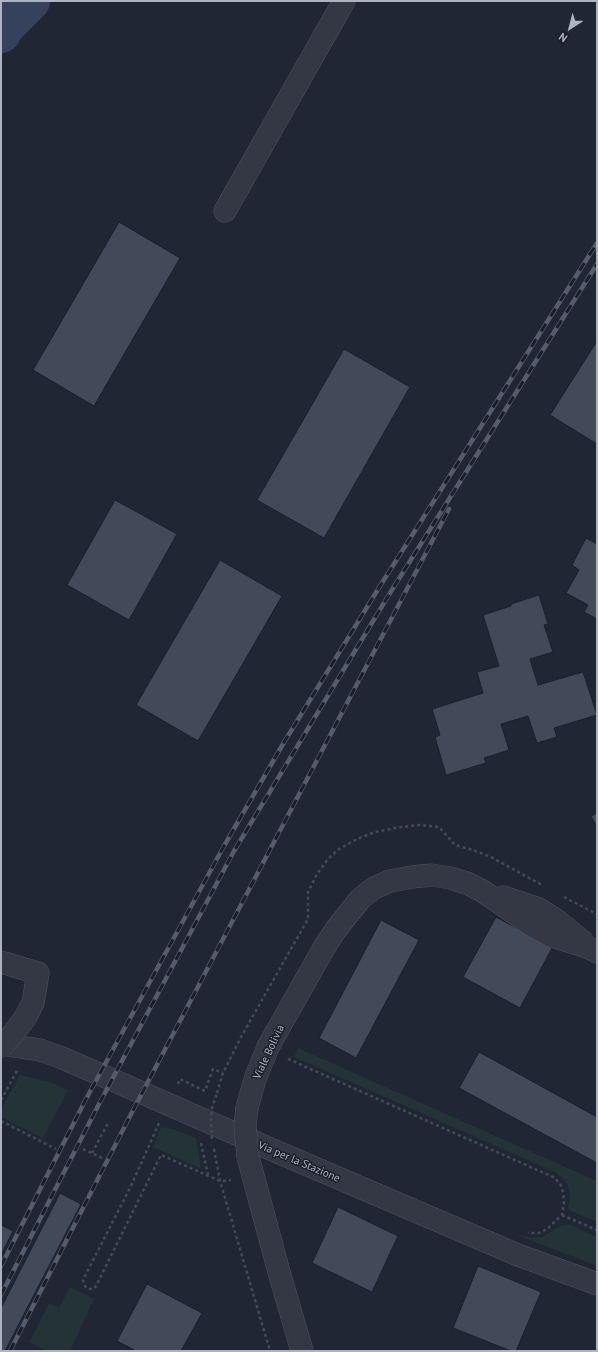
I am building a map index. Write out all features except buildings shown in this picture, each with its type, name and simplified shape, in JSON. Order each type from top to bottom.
[{"type":"street","points":[[225,211],[344,1]]},
{"type":"street","name":"Viale Bolivia","points":[[302,1351],[252,1177],[248,1157],[245,1126],[247,1108],[255,1079],[268,1047],[325,946],[337,928],[361,898],[374,888],[390,881],[431,875],[451,878],[469,884],[484,892],[509,911],[552,936],[592,950]]},
{"type":"street","points":[[1,962],[38,973],[33,1003],[25,1018],[12,1035],[1,1045]]},
{"type":"street","name":"Via per la Stazione","points":[[1,1045],[27,1048],[60,1057],[275,1152],[510,1252],[597,1284]]},
{"type":"path","points":[[286,1058],[553,1177],[560,1183],[563,1192],[564,1203],[562,1215],[597,1230]]},
{"type":"path","points":[[1,1100],[18,1069]]},
{"type":"path","points":[[177,1084],[180,1079],[205,1091],[213,1069],[223,1073]]},
{"type":"path","points":[[216,1093],[212,1115],[212,1139],[220,1181],[270,1351]]},
{"type":"path","points":[[1,1121],[56,1149]]},
{"type":"path","points":[[160,1121],[132,1186],[83,1280],[84,1285],[88,1289],[94,1289],[96,1286],[161,1155],[208,1176],[202,1149]]},
{"type":"path","points":[[92,1154],[108,1123]]},
{"type":"path","points":[[83,1150],[104,1159]]},
{"type":"shaded area","points":[[298,1048],[597,1181],[597,1222],[568,1210],[570,1196],[567,1183],[557,1173],[294,1057]]},
{"type":"shaded area","points":[[20,1075],[49,1082],[68,1090],[43,1138],[1,1117],[1,1109]]},
{"type":"shaded area","points":[[161,1127],[173,1129],[196,1138],[201,1169],[153,1147]]},
{"type":"shaded area","points":[[562,1225],[570,1225],[597,1237],[597,1266],[514,1234],[533,1238],[542,1237]]},
{"type":"shaded area","points":[[70,1287],[94,1299],[70,1351],[46,1351],[29,1342],[49,1303],[59,1308]]},
{"type":"waterway","points":[[1,33],[5,26],[30,1]]},
{"type":"railway","points":[[1,1266],[86,1099],[224,846],[283,744],[380,586],[597,243]]},
{"type":"railway","points":[[1,1295],[99,1104],[234,851],[390,593],[597,264]]},
{"type":"railway","points":[[10,1351],[129,1118],[449,509]]}]
